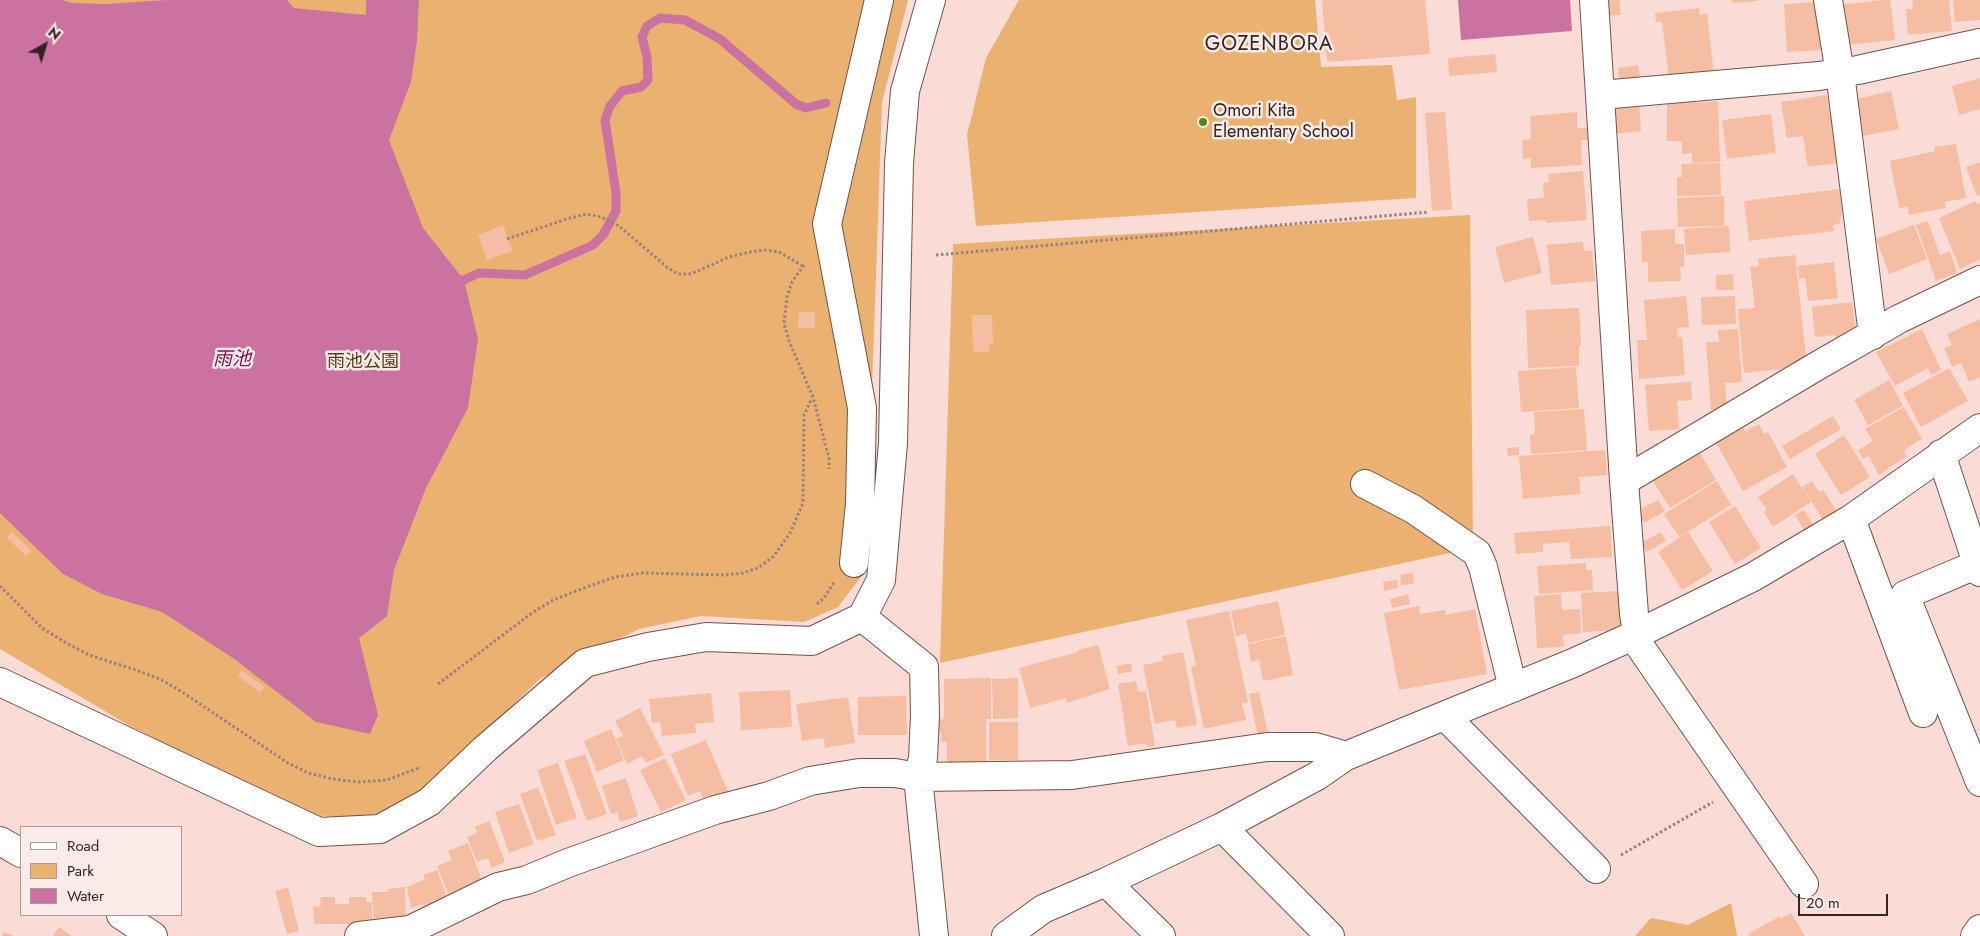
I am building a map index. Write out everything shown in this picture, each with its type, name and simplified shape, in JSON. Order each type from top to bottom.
[{"type":"street","points":[[845,572],[860,504],[862,408],[827,224],[879,0]]},
{"type":"street","points":[[0,682],[319,832],[380,828],[429,802],[486,748],[585,663],[648,647],[706,637],[812,641],[862,617],[881,580],[893,443],[899,163],[905,91],[932,0]]},
{"type":"street","points":[[1594,0],[1624,481],[1639,645],[1804,884]]},
{"type":"street","points":[[1828,0],[1840,73],[1873,335]]},
{"type":"street","points":[[1601,95],[1819,76],[1980,43]]},
{"type":"street","points":[[1624,481],[1817,366],[1899,320],[1980,280]]},
{"type":"street","points":[[1006,936],[1043,909],[1106,882],[1222,827],[1317,776],[1346,756],[1514,688],[1637,634],[1753,577],[1850,519],[1980,428]]},
{"type":"street","points":[[1941,454],[1979,568],[1906,595],[1980,782]]},
{"type":"street","points":[[1365,484],[1413,509],[1477,553],[1483,566],[1514,688]]},
{"type":"street","points":[[1850,519],[1923,713]]},
{"type":"street","points":[[862,617],[924,668],[925,716],[923,758],[918,776],[934,936]]},
{"type":"street","points":[[1445,716],[1596,869]]},
{"type":"street","points":[[359,936],[412,933],[498,887],[527,880],[568,863],[715,810],[769,796],[810,781],[859,773],[895,773],[918,776],[1072,775],[1267,747],[1315,747],[1346,756]]},
{"type":"street","points":[[1222,827],[1330,936]]},
{"type":"street","points":[[0,841],[20,852]]},
{"type":"street","points":[[1106,882],[1161,936]]},
{"type":"street","points":[[123,916],[153,936]]},
{"type":"street","points":[[1975,936],[1980,929]]},
{"type":"path","points":[[936,255],[1429,212]]},
{"type":"path","points":[[507,239],[586,214],[602,217],[619,226],[668,268],[678,274],[691,274],[730,257],[765,250],[779,252],[803,266]]},
{"type":"path","points":[[830,477],[829,458],[812,397],[789,341],[784,323],[787,297],[792,282],[808,259],[832,249]]},
{"type":"path","points":[[438,684],[532,612],[553,600],[584,588],[614,577],[644,573],[743,574],[758,568],[774,556],[790,533],[803,503],[804,415],[812,397]]},
{"type":"path","points":[[813,608],[824,598],[845,572]]},
{"type":"path","points":[[0,586],[42,628],[66,643],[89,655],[160,679],[288,763],[308,773],[333,779],[359,782],[387,780],[414,771],[429,762]]},
{"type":"path","points":[[1596,869],[1738,788]]},
{"type":"green space","name":"雨池公園","points":[[0,0],[908,0],[882,102],[871,416],[861,577],[838,607],[804,622],[701,616],[639,629],[540,679],[427,786],[382,813],[349,818],[303,814],[130,726],[0,649]]},
{"type":"green space","name":"Omori Kita Elementary School","points":[[1019,0],[1315,0],[1321,67],[1392,65],[1397,100],[1416,97],[1416,198],[976,226],[967,135],[986,58]]},
{"type":"green space","points":[[1470,215],[1473,548],[940,663],[953,244]]},
{"type":"green space","points":[[1731,903],[1737,936],[1635,936],[1651,918],[1688,925]]},
{"type":"water","name":"雨池","points":[[0,0],[63,0],[72,3],[106,4],[167,0],[287,0],[294,8],[366,15],[366,0],[419,0],[417,41],[411,82],[389,140],[423,228],[464,280],[478,339],[468,408],[426,488],[394,570],[387,616],[359,638],[378,715],[370,734],[316,722],[233,658],[162,612],[102,594],[63,574],[0,513]]},
{"type":"water","points":[[1458,0],[1570,0],[1572,31],[1461,40]]},
{"type":"building","points":[[1322,0],[1425,0],[1430,54],[1327,62]]},
{"type":"building","points":[[1605,0],[1619,0],[1621,15],[1606,16]]},
{"type":"building","points":[[1732,0],[1757,0],[1757,1],[1732,3]]},
{"type":"building","points":[[1890,0],[1895,40],[1845,45],[1840,5]]},
{"type":"building","points":[[1912,0],[1949,0],[1952,31],[1908,35],[1906,9],[1913,9]]},
{"type":"building","points":[[1953,0],[1980,0],[1980,20],[1955,22]]},
{"type":"building","points":[[1820,2],[1823,50],[1787,52],[1784,4]]},
{"type":"building","points":[[1699,8],[1700,15],[1707,13],[1714,74],[1669,79],[1662,22],[1656,22],[1655,13]]},
{"type":"building","points":[[1495,54],[1497,72],[1449,76],[1448,58]]},
{"type":"building","points":[[1638,65],[1640,77],[1619,80],[1618,68]]},
{"type":"building","points":[[1980,78],[1980,109],[1959,115],[1952,86]]},
{"type":"building","points":[[1891,91],[1899,129],[1863,136],[1856,99]]},
{"type":"building","points":[[1827,95],[1838,163],[1808,167],[1803,136],[1787,138],[1781,102]]},
{"type":"building","points":[[1718,102],[1720,162],[1692,163],[1692,153],[1682,154],[1682,141],[1667,141],[1667,103]]},
{"type":"building","points":[[1639,104],[1641,131],[1614,134],[1612,107]]},
{"type":"building","points":[[1445,112],[1452,209],[1432,211],[1425,113]]},
{"type":"building","points":[[1577,112],[1577,128],[1588,128],[1588,140],[1581,140],[1582,165],[1531,168],[1531,158],[1523,159],[1522,140],[1531,139],[1530,116]]},
{"type":"building","points":[[1771,114],[1776,153],[1727,159],[1722,120]]},
{"type":"building","points":[[1956,144],[1966,198],[1945,202],[1946,208],[1909,215],[1908,207],[1899,208],[1890,161],[1935,151],[1934,147]]},
{"type":"building","points":[[1980,162],[1980,195],[1977,196],[1966,167]]},
{"type":"building","points":[[1720,163],[1721,195],[1677,196],[1677,177],[1682,177],[1681,164]]},
{"type":"building","points":[[1583,171],[1587,220],[1546,223],[1545,220],[1529,221],[1527,199],[1544,198],[1543,183],[1549,182],[1548,174]]},
{"type":"building","points":[[1840,189],[1842,213],[1839,224],[1833,225],[1834,231],[1749,241],[1744,201]]},
{"type":"building","points":[[1724,196],[1724,226],[1678,227],[1677,198]]},
{"type":"building","points":[[1975,201],[1976,204],[1980,203],[1980,259],[1960,269],[1939,218]]},
{"type":"building","points":[[1928,221],[1940,255],[1950,251],[1957,273],[1936,281],[1916,225]]},
{"type":"building","points":[[503,225],[513,251],[487,260],[478,235]]},
{"type":"building","points":[[1914,225],[1927,259],[1889,274],[1876,239]]},
{"type":"building","points":[[1729,226],[1730,252],[1686,255],[1684,229]]},
{"type":"building","points":[[1675,229],[1675,244],[1684,244],[1684,267],[1680,267],[1681,281],[1648,282],[1648,262],[1642,262],[1641,231]]},
{"type":"building","points":[[1533,237],[1542,273],[1504,283],[1495,247]]},
{"type":"building","points":[[1583,242],[1584,251],[1592,250],[1595,281],[1551,285],[1547,245]]},
{"type":"building","points":[[1795,255],[1807,366],[1744,373],[1738,309],[1755,308],[1750,267],[1759,266],[1758,259]]},
{"type":"building","points":[[1834,262],[1838,298],[1808,301],[1805,278],[1799,279],[1798,266]]},
{"type":"building","points":[[1733,274],[1734,290],[1716,290],[1716,275]]},
{"type":"building","points":[[1686,296],[1689,327],[1677,328],[1678,337],[1682,337],[1685,375],[1639,379],[1637,340],[1647,340],[1644,300]]},
{"type":"building","points":[[1735,296],[1736,324],[1702,325],[1701,297]]},
{"type":"building","points":[[1852,302],[1856,331],[1846,332],[1847,338],[1836,339],[1835,335],[1815,337],[1812,307]]},
{"type":"building","points":[[1579,308],[1581,345],[1579,346],[1579,366],[1528,368],[1526,310]]},
{"type":"building","points":[[799,312],[815,312],[815,328],[798,328]]},
{"type":"building","points":[[972,315],[992,315],[993,344],[989,345],[989,352],[973,352]]},
{"type":"building","points":[[1980,319],[1980,377],[1969,382],[1961,363],[1952,367],[1944,348],[1952,345],[1947,334]]},
{"type":"building","points":[[1738,329],[1742,382],[1725,383],[1727,409],[1711,410],[1706,342],[1719,342],[1718,330]]},
{"type":"building","points":[[1922,329],[1941,370],[1931,375],[1928,368],[1895,386],[1876,352]]},
{"type":"building","points":[[1576,367],[1579,408],[1521,412],[1518,371]]},
{"type":"building","points":[[1949,368],[1968,401],[1921,427],[1903,393]]},
{"type":"building","points":[[1889,380],[1903,406],[1868,425],[1854,400]]},
{"type":"building","points":[[1691,382],[1692,400],[1677,401],[1679,429],[1649,431],[1645,385]]},
{"type":"building","points":[[1904,407],[1922,439],[1904,450],[1907,457],[1879,475],[1869,456],[1863,459],[1858,450],[1873,441],[1865,429]]},
{"type":"building","points":[[1584,409],[1587,450],[1531,454],[1530,435],[1535,434],[1534,412]]},
{"type":"building","points":[[1833,416],[1841,429],[1790,459],[1782,446]]},
{"type":"building","points":[[1759,424],[1764,434],[1768,432],[1787,467],[1743,491],[1715,441],[1743,426],[1745,431]]},
{"type":"building","points":[[1844,435],[1870,477],[1841,495],[1815,454]]},
{"type":"building","points":[[1519,447],[1519,455],[1508,456],[1507,448]]},
{"type":"building","points":[[1605,450],[1607,475],[1579,477],[1581,494],[1523,499],[1519,456]]},
{"type":"building","points":[[1698,450],[1716,480],[1670,508],[1651,478]]},
{"type":"building","points":[[1793,474],[1811,502],[1773,527],[1764,512],[1767,510],[1758,497]]},
{"type":"building","points":[[1717,481],[1731,505],[1679,537],[1664,514]]},
{"type":"building","points":[[1812,481],[1819,492],[1823,490],[1838,513],[1824,521],[1802,487]]},
{"type":"building","points":[[1658,500],[1665,511],[1644,523],[1637,511]]},
{"type":"building","points":[[1735,506],[1761,548],[1735,564],[1709,522]]},
{"type":"building","points":[[1804,510],[1814,526],[1805,532],[1795,515]]},
{"type":"building","points":[[1610,526],[1612,557],[1571,559],[1569,542],[1543,544],[1543,552],[1516,554],[1514,533]]},
{"type":"building","points":[[12,532],[32,551],[26,556],[7,538]]},
{"type":"building","points":[[1661,532],[1666,541],[1647,552],[1641,543]]},
{"type":"building","points":[[1688,532],[1713,571],[1682,590],[1658,552]]},
{"type":"building","points":[[1586,563],[1586,570],[1592,570],[1593,590],[1539,594],[1537,566]]},
{"type":"building","points":[[1413,573],[1414,584],[1401,585],[1400,575]]},
{"type":"building","points":[[1397,580],[1398,588],[1384,591],[1383,582]]},
{"type":"building","points":[[1619,591],[1621,630],[1583,632],[1581,593]]},
{"type":"building","points":[[1408,594],[1410,604],[1392,608],[1390,599]]},
{"type":"building","points":[[1561,594],[1562,610],[1580,609],[1581,633],[1563,635],[1564,647],[1537,648],[1534,596]]},
{"type":"building","points":[[1278,601],[1285,635],[1248,643],[1246,634],[1236,636],[1231,611]]},
{"type":"building","points":[[1419,606],[1420,614],[1445,610],[1445,615],[1475,609],[1487,674],[1399,690],[1384,613]]},
{"type":"building","points":[[1229,611],[1248,702],[1242,704],[1246,720],[1204,729],[1191,667],[1196,665],[1186,620]]},
{"type":"building","points":[[1286,636],[1293,675],[1263,681],[1259,660],[1251,662],[1248,644]]},
{"type":"building","points":[[1098,645],[1110,689],[1067,703],[1066,698],[1030,708],[1019,668]]},
{"type":"building","points":[[1183,652],[1197,725],[1177,728],[1175,720],[1155,724],[1143,665],[1163,661],[1162,656]]},
{"type":"building","points":[[1131,663],[1132,671],[1118,674],[1116,666]]},
{"type":"building","points":[[242,670],[265,687],[260,693],[238,676]]},
{"type":"building","points":[[991,678],[991,719],[986,719],[986,764],[947,764],[947,742],[941,742],[941,732],[932,732],[932,720],[944,719],[944,679]]},
{"type":"building","points":[[1018,678],[1018,718],[993,719],[992,679]]},
{"type":"building","points":[[1136,681],[1138,692],[1146,691],[1155,746],[1147,747],[1146,743],[1128,746],[1118,684]]},
{"type":"building","points":[[790,690],[792,727],[741,730],[739,692]]},
{"type":"building","points":[[1259,692],[1268,733],[1258,736],[1249,694]]},
{"type":"building","points":[[711,693],[714,722],[695,724],[696,733],[662,736],[660,722],[652,723],[649,699]]},
{"type":"building","points":[[906,696],[907,735],[858,735],[858,697]]},
{"type":"building","points":[[848,697],[855,743],[825,748],[824,738],[802,741],[796,704]]},
{"type":"building","points":[[640,708],[664,755],[646,763],[642,756],[627,764],[616,739],[623,736],[615,721]]},
{"type":"building","points":[[989,722],[1018,722],[1018,760],[989,760]]},
{"type":"building","points":[[611,729],[624,760],[597,772],[584,741]]},
{"type":"building","points":[[706,740],[729,794],[705,803],[700,791],[688,796],[671,754]]},
{"type":"building","points":[[585,754],[607,814],[587,821],[564,761]]},
{"type":"building","points":[[665,758],[686,800],[661,812],[640,770]]},
{"type":"building","points":[[558,763],[577,818],[556,825],[537,770]]},
{"type":"building","points":[[626,778],[638,816],[620,822],[617,812],[611,814],[602,786]]},
{"type":"building","points":[[538,787],[556,835],[537,841],[520,794]]},
{"type":"building","points":[[519,804],[534,844],[509,853],[495,812]]},
{"type":"building","points":[[489,821],[505,862],[492,868],[488,858],[477,862],[467,837],[477,833],[475,827]]},
{"type":"building","points":[[468,843],[482,880],[465,887],[468,894],[451,901],[437,866],[452,860],[448,851]]},
{"type":"building","points":[[437,870],[448,900],[425,909],[423,904],[411,908],[407,887],[425,879],[423,875]]},
{"type":"building","points":[[288,887],[299,931],[287,934],[275,891]]},
{"type":"building","points":[[405,887],[406,922],[374,923],[372,892],[388,892],[387,889]]},
{"type":"building","points":[[320,897],[335,897],[335,904],[349,904],[349,897],[366,897],[366,902],[372,902],[372,924],[314,924],[313,907],[321,906]]},
{"type":"building","points":[[1791,913],[1805,936],[1749,936],[1748,934],[1780,916],[1781,919]]},
{"type":"building","points":[[59,927],[72,936],[53,936]]},
{"type":"building","points":[[4,932],[13,936],[2,936]]},
{"type":"waterway","points":[[452,280],[464,280],[479,273],[525,275],[593,245],[603,235],[616,211],[616,193],[605,120],[610,106],[622,91],[641,87],[648,80],[647,57],[642,37],[647,26],[660,18],[685,20],[720,39],[796,104],[806,108],[826,103]]},
{"type":"place","name":"Omori Kita Elementary School","points":[[1203,122]]},
{"type":"district","name":"GOZENBORA","points":[[1269,45]]}]
